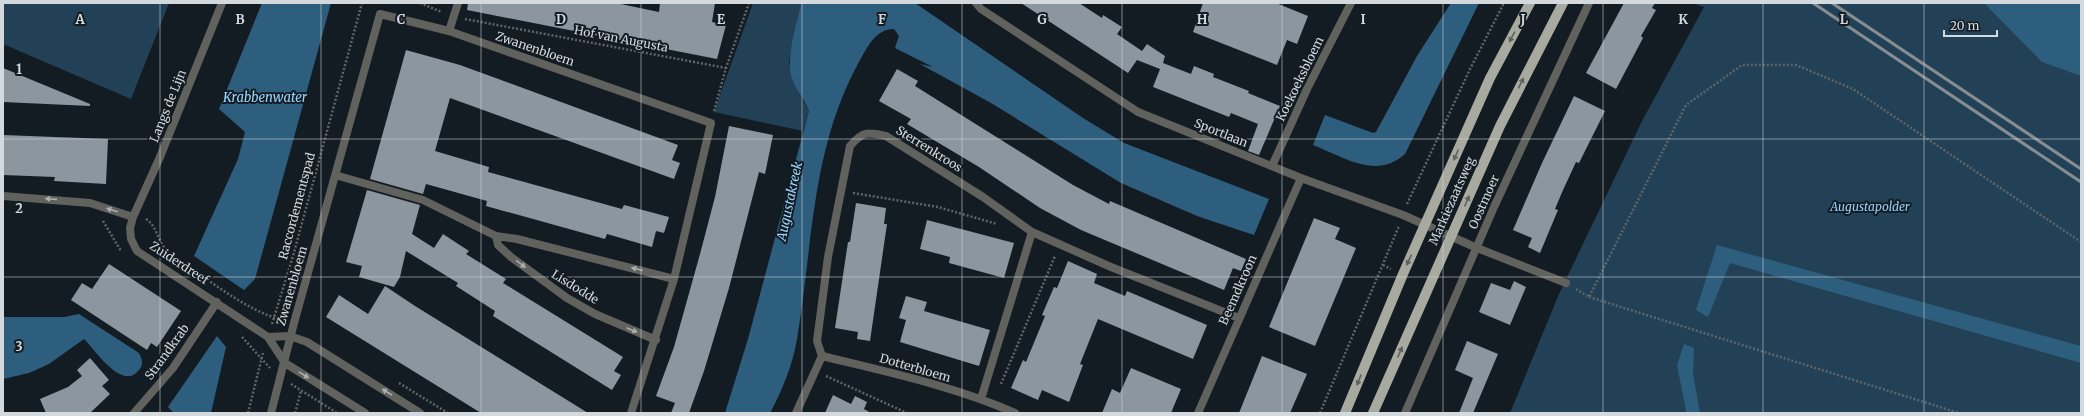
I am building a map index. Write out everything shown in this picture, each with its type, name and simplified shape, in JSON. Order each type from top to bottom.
[{"type":"main road","name":"Markiezaatsweg","points":[[1345,413],[1403,274],[1490,78],[1530,3]]},
{"type":"main road","name":"Markiezaatsweg","points":[[1373,413],[1503,120],[1564,3]]},
{"type":"street","name":"Langs de Lijn","points":[[133,217],[160,157],[222,3]]},
{"type":"street","points":[[449,31],[455,17],[458,3]]},
{"type":"street","name":"Sportlaan","points":[[976,3],[981,8],[1138,112],[1301,178],[1403,215],[1477,248],[1566,283]]},
{"type":"street","name":"Koekoeksbloem","points":[[1272,166],[1307,90],[1351,3]]},
{"type":"street","name":"Oostmoer","points":[[1405,413],[1494,206],[1589,3]]},
{"type":"street","name":"Zwanenbloem","points":[[271,413],[285,363],[290,336],[380,14],[449,31],[711,123]]},
{"type":"street","points":[[631,413],[656,340],[674,279],[711,123]]},
{"type":"street","name":"Sterrenkroos","points":[[822,356],[817,341],[828,257],[850,146],[858,137],[869,132],[886,136],[983,197],[1032,232],[1060,245],[1239,318]]},
{"type":"street","name":"Lisdodde","points":[[335,175],[423,200],[496,236],[517,239],[674,279]]},
{"type":"street","name":"Beemdkroon","points":[[1198,413],[1301,178]]},
{"type":"street","points":[[3,196],[90,203],[133,217]]},
{"type":"street","name":"Zuiderdreef","points":[[133,217],[130,234],[137,251],[217,302],[268,337],[285,363],[365,413]]},
{"type":"street","points":[[982,399],[1032,232]]},
{"type":"street","name":"Lisdodde","points":[[496,236],[498,245],[502,249],[566,298],[595,314],[656,340]]},
{"type":"street","name":"Strandkrab","points":[[134,413],[173,368],[217,302]]},
{"type":"street","points":[[268,337],[290,336],[307,342],[420,413]]},
{"type":"street","points":[[796,413],[822,356]]},
{"type":"street","name":"Dotterbloem","points":[[822,356],[900,375],[982,399],[1015,413]]},
{"type":"path","name":"Raccordementspad","points":[[248,413],[268,337],[293,256],[362,3]]},
{"type":"path","name":"Hof van Augusta","points":[[420,3],[455,17],[726,68]]},
{"type":"path","points":[[711,123],[726,68],[749,3]]},
{"type":"path","points":[[1320,413],[1419,176],[1470,69],[1504,3]]},
{"type":"path","points":[[1589,297],[1686,105],[1742,65],[1796,65],[1853,89],[2081,242]]},
{"type":"path","points":[[841,192],[895,198],[938,206],[998,224]]},
{"type":"path","points":[[993,403],[1060,245]]},
{"type":"path","points":[[1566,283],[1589,297],[1959,413]]},
{"type":"path","points":[[815,370],[907,413]]},
{"type":"path","points":[[295,413],[301,391]]},
{"type":"green space","points":[[3,3],[169,3],[131,99],[3,44]]},
{"type":"green space","points":[[753,3],[801,3],[789,62],[799,93],[809,111],[803,131],[714,112]]},
{"type":"green space","name":"Augustapolder","points":[[1692,3],[2081,3],[2081,413],[1510,413],[1559,294],[1642,121],[1704,7]]},
{"type":"water","name":"Krabbenwater","points":[[262,3],[331,3],[255,279],[244,290],[194,256],[238,159],[245,132],[219,109]]},
{"type":"water","name":"Augustakreek","points":[[801,3],[915,3],[1083,118],[1124,143],[1269,199],[1254,235],[1197,216],[1121,183],[991,103],[920,64],[933,67],[895,48],[899,36],[894,29],[887,30],[872,40],[865,51],[843,95],[831,129],[816,198],[797,339],[793,358],[783,387],[770,413],[725,413],[748,339],[809,111],[793,81],[790,63],[792,43]]},
{"type":"water","points":[[1451,3],[1479,3],[1405,154],[1394,162],[1371,166],[1348,160],[1313,145],[1325,115],[1373,133],[1376,132],[1417,56]]},
{"type":"water","points":[[1984,3],[2081,3],[2081,76],[2042,62]]},
{"type":"water","points":[[1717,245],[2081,346],[2081,363],[1730,263],[1708,317],[1696,310]]},
{"type":"water","points":[[79,314],[139,353],[142,366],[139,370],[132,375],[125,376],[117,373],[84,339],[49,364],[29,373],[3,379],[3,317],[64,317]]},
{"type":"water","points":[[217,336],[226,347],[211,413],[174,413],[168,407]]},
{"type":"water","points":[[1684,344],[1694,348],[1693,374],[1700,413],[1686,413],[1677,365]]},
{"type":"building","points":[[468,3],[616,3],[659,12],[660,3],[715,3],[712,22],[726,25],[717,59],[467,10]]},
{"type":"building","points":[[1021,3],[1079,3],[1102,18],[1103,15],[1122,27],[1117,34],[1142,51],[1147,44],[1165,56],[1163,63],[1191,74],[1194,66],[1214,74],[1213,77],[1249,91],[1248,93],[1280,106],[1259,155],[1248,151],[1258,124],[1231,113],[1229,117],[1153,87],[1160,69],[1137,60],[1128,73]]},
{"type":"building","points":[[1203,3],[1276,3],[1308,16],[1297,44],[1287,40],[1277,65],[1193,32]]},
{"type":"building","points":[[1624,3],[1655,3],[1652,8],[1656,10],[1641,36],[1643,38],[1616,89],[1586,73]]},
{"type":"building","points":[[406,50],[460,65],[678,145],[672,160],[680,163],[674,179],[450,98],[435,151],[489,167],[488,172],[622,209],[624,205],[669,217],[664,233],[656,231],[652,247],[607,234],[605,239],[486,206],[487,201],[426,184],[423,194],[370,179]]},
{"type":"building","points":[[3,68],[90,104],[90,106],[3,102]]},
{"type":"building","points":[[897,69],[918,81],[915,86],[1073,185],[1109,204],[1110,201],[1246,259],[1241,271],[1233,268],[1224,290],[1081,230],[1040,208],[979,167],[907,124],[911,119],[879,101]]},
{"type":"building","points":[[1574,96],[1605,111],[1579,163],[1576,162],[1563,190],[1555,209],[1558,210],[1540,253],[1528,247],[1532,238],[1513,230],[1542,163]]},
{"type":"building","points":[[729,126],[773,135],[765,174],[759,172],[729,288],[704,371],[689,413],[671,413],[675,403],[656,396],[674,347],[700,254],[715,197]]},
{"type":"building","points":[[3,135],[108,139],[106,184],[54,181],[55,177],[3,175]]},
{"type":"building","points":[[367,190],[420,205],[412,234],[434,248],[443,234],[469,251],[466,254],[506,279],[503,283],[623,357],[614,371],[621,375],[612,390],[493,316],[495,311],[456,286],[458,283],[406,251],[400,277],[394,287],[359,277],[362,266],[346,262]]},
{"type":"building","points":[[856,203],[886,208],[884,224],[887,224],[870,341],[857,339],[858,332],[835,328],[848,242],[850,242]]},
{"type":"building","points":[[1314,218],[1340,228],[1335,239],[1356,248],[1315,346],[1269,327]]},
{"type":"building","points":[[927,220],[1014,243],[1004,278],[949,263],[950,257],[920,249]]},
{"type":"building","points":[[1068,261],[1097,274],[1094,283],[1125,296],[1127,291],[1207,325],[1193,359],[1098,319],[1080,364],[1083,365],[1069,402],[1042,390],[1038,400],[1011,388],[1023,360],[1026,362],[1045,316],[1042,315],[1054,287],[1057,288]]},
{"type":"building","points":[[109,264],[181,311],[157,347],[151,343],[147,350],[71,300],[82,283],[92,289]]},
{"type":"building","points":[[1514,281],[1526,287],[1510,325],[1479,312],[1491,283],[1510,290]]},
{"type":"building","points":[[385,286],[588,413],[481,413],[326,317],[339,295],[368,314]]},
{"type":"building","points":[[906,296],[927,302],[924,311],[990,330],[979,366],[900,342],[906,320],[899,318]]},
{"type":"building","points":[[1467,341],[1498,354],[1473,413],[1459,413],[1473,378],[1455,370]]},
{"type":"building","points":[[1262,356],[1307,374],[1290,413],[1239,413]]},
{"type":"building","points":[[90,358],[109,380],[102,386],[110,394],[90,413],[46,413],[40,399],[68,387],[82,376],[77,370]]},
{"type":"building","points":[[1131,368],[1181,389],[1171,413],[1102,413],[1112,389],[1120,393]]},
{"type":"building","points":[[833,395],[851,404],[855,396],[867,402],[864,409],[871,413],[825,413]]},
{"type":"railway","points":[[1813,3],[2081,182]]},
{"type":"railway","points":[[1832,3],[2081,169]]}]
